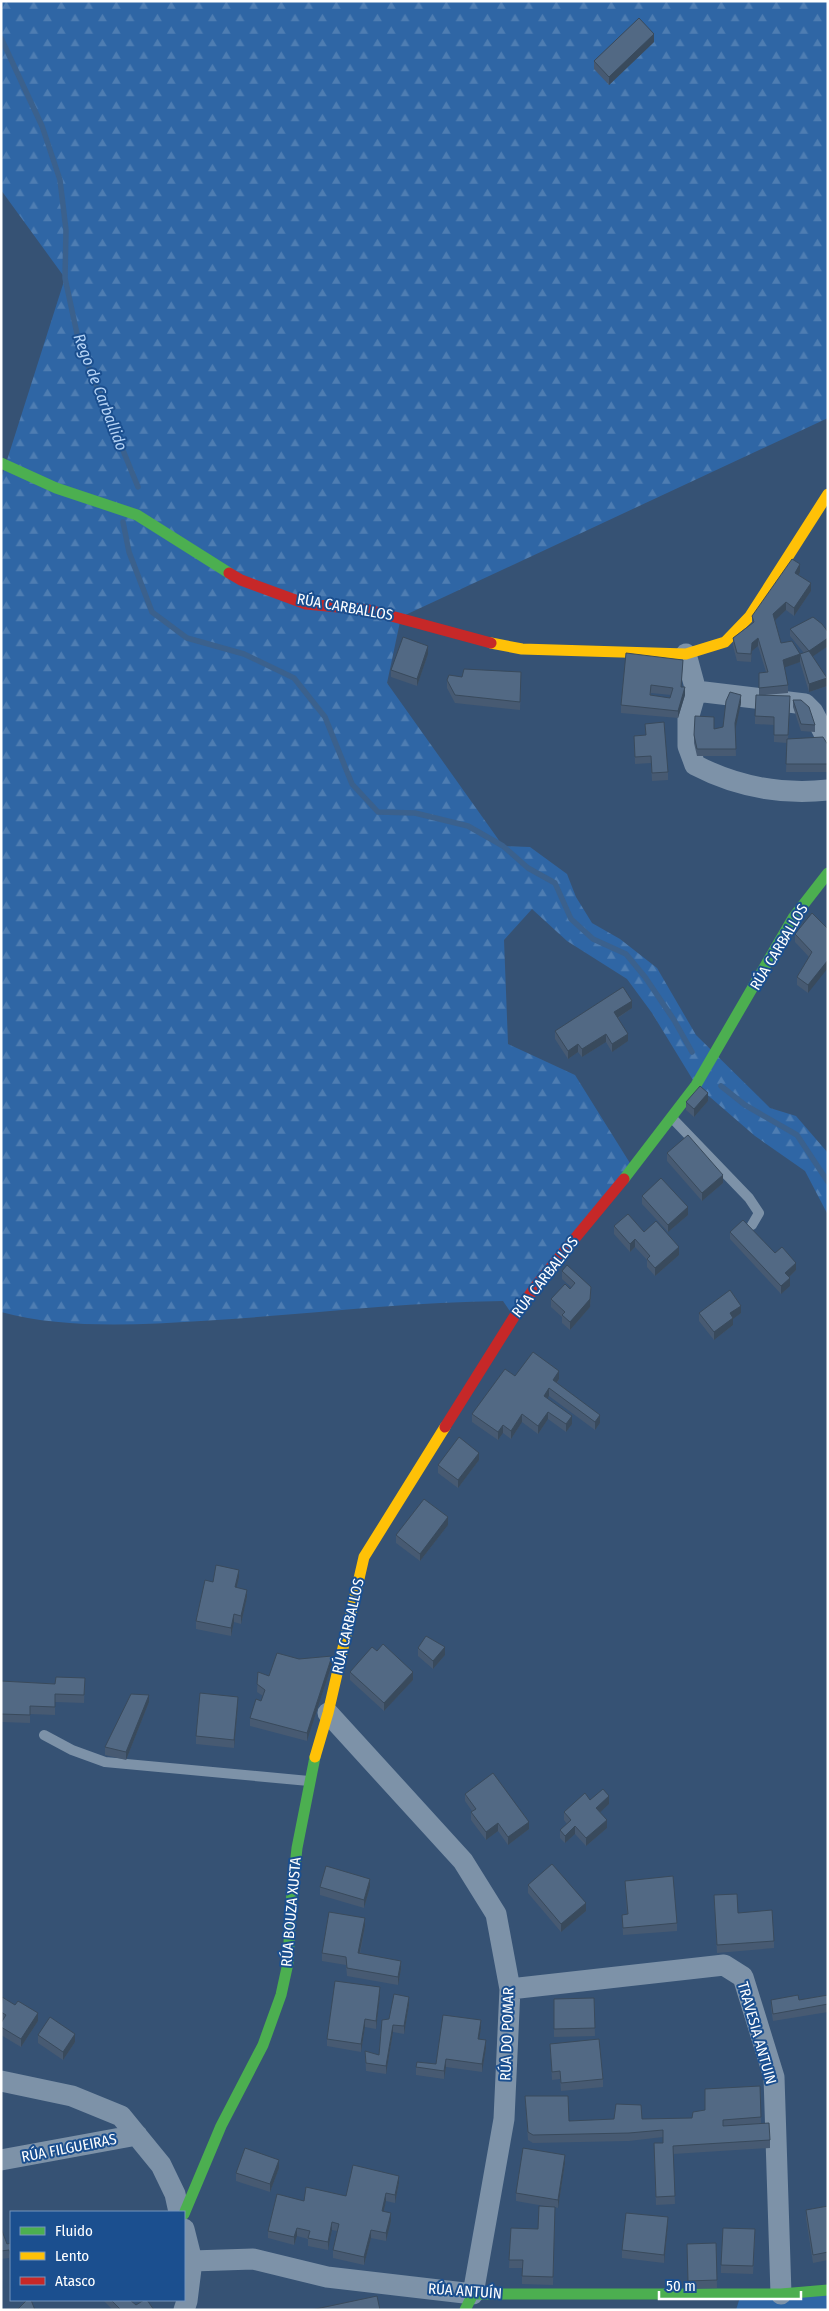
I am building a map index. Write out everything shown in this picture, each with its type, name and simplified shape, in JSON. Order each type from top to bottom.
[{"type":"street","name":"RÚA CARBALLOS","points":[[1,463],[56,488],[137,515],[240,580],[306,604],[369,610],[401,617],[472,639],[522,649],[686,654],[725,642],[750,616],[828,494]]},
{"type":"street","points":[[686,654],[696,691],[688,719],[688,746],[695,764],[721,778],[760,788],[828,790]]},
{"type":"street","points":[[696,691],[806,704],[813,712],[828,741]]},
{"type":"street","name":"RÚA CARBALLOS","points":[[328,1713],[364,1557],[508,1326],[538,1283],[672,1118],[716,1053],[793,918],[828,873]]},
{"type":"street","name":"RÚA BOUZA XUSTA","points":[[185,2212],[222,2126],[263,2045],[281,1995],[288,1962],[291,1903],[297,1848],[328,1713]]},
{"type":"street","name":"RÚA DO POMAR","points":[[328,1713],[464,1861],[496,1914],[510,1989],[504,2119],[469,2302]]},
{"type":"street","name":"TRAVESIA ANTUIN","points":[[510,1989],[724,1965],[743,1977],[774,2077],[782,2294]]},
{"type":"street","name":"RÚA FILGUEIRAS","points":[[1,2081],[72,2096],[121,2116],[161,2165],[175,2194],[179,2211]]},
{"type":"street","name":"RÚA FILGUEIRAS","points":[[1,2160],[137,2135]]},
{"type":"street","points":[[184,2310],[187,2301],[192,2261],[185,2234]]},
{"type":"street","name":"RÚA ANTUÍN","points":[[192,2261],[253,2259],[328,2277],[469,2302],[739,2302],[782,2294],[828,2290]]},
{"type":"lane","points":[[672,1118],[749,1198],[759,1213],[752,1225]]},
{"type":"lane","points":[[44,1735],[72,1750],[105,1762],[311,1781]]},
{"type":"green space","points":[[1,1],[828,1],[828,418],[401,617],[387,683],[503,846],[530,847],[567,874],[576,897],[592,923],[620,939],[657,968],[696,1035],[770,1108],[796,1116],[828,1153],[828,1215],[805,1171],[755,1136],[696,1085],[652,1013],[627,979],[567,941],[532,909],[504,940],[508,1044],[575,1075],[633,1168],[514,1317],[503,1301],[427,1304],[239,1318],[126,1324],[49,1321],[1,1312],[1,479],[65,278],[1,190]]},
{"type":"green space","points":[[828,2289],[828,2310],[736,2310],[741,2294]]},
{"type":"building","points":[[639,18],[654,34],[609,77],[594,61]]},
{"type":"building","points":[[792,559],[800,564],[795,573],[811,583],[794,608],[786,602],[773,614],[781,643],[792,641],[800,654],[783,660],[788,685],[759,688],[759,673],[768,672],[758,638],[752,643],[751,654],[737,653],[733,638],[754,622],[752,616]]},
{"type":"building","points":[[813,617],[828,632],[828,638],[809,651],[790,629]]},
{"type":"building","points":[[403,637],[428,646],[417,679],[391,670]]},
{"type":"building","points":[[809,651],[827,678],[809,684],[800,654]]},
{"type":"building","points":[[626,653],[683,660],[681,687],[685,687],[678,711],[621,705]],"holes":[[[651,685],[673,688],[670,698],[650,695]]]},
{"type":"building","points":[[464,669],[521,672],[520,702],[455,695],[447,680],[449,675],[462,677]]},
{"type":"building","points":[[730,692],[741,695],[735,723],[736,749],[697,749],[694,735],[695,716],[714,717],[714,729],[723,727],[726,701]]},
{"type":"building","points":[[756,695],[790,696],[788,735],[774,735],[774,717],[755,716]]},
{"type":"building","points":[[793,700],[801,700],[809,707],[815,725],[801,724]]},
{"type":"building","points":[[664,722],[668,772],[652,773],[651,756],[635,757],[634,736],[646,735],[645,724]]},
{"type":"building","points":[[823,737],[828,745],[828,764],[786,764],[787,739]]},
{"type":"building","points":[[812,913],[828,929],[828,960],[808,985],[797,977],[812,952],[795,934]]},
{"type":"building","points":[[623,987],[632,1001],[614,1012],[628,1034],[612,1044],[606,1034],[582,1049],[578,1044],[568,1051],[555,1031]]},
{"type":"building","points":[[700,1086],[708,1093],[694,1109],[686,1102]]},
{"type":"building","points":[[688,1135],[723,1175],[702,1193],[667,1153]]},
{"type":"building","points":[[661,1178],[688,1207],[668,1225],[642,1196]]},
{"type":"building","points":[[628,1214],[644,1232],[656,1221],[679,1247],[655,1268],[647,1259],[650,1256],[635,1239],[630,1244],[614,1226]]},
{"type":"building","points":[[743,1220],[775,1253],[782,1247],[796,1263],[785,1273],[790,1278],[781,1286],[730,1232]]},
{"type":"building","points":[[567,1265],[591,1287],[590,1299],[570,1322],[562,1315],[565,1312],[551,1299],[565,1284],[570,1289],[575,1283],[562,1271]]},
{"type":"building","points":[[730,1290],[741,1306],[730,1313],[733,1318],[714,1332],[699,1313]]},
{"type":"building","points":[[533,1352],[559,1371],[553,1380],[600,1415],[595,1422],[549,1388],[544,1396],[572,1416],[566,1424],[548,1412],[538,1426],[522,1414],[511,1431],[503,1425],[498,1432],[472,1414],[505,1369],[515,1376]]},
{"type":"building","points":[[459,1437],[479,1453],[458,1480],[438,1465]]},
{"type":"building","points":[[424,1499],[448,1517],[420,1554],[396,1535]]},
{"type":"building","points":[[216,1565],[239,1570],[235,1587],[247,1590],[241,1616],[234,1614],[231,1628],[196,1621],[205,1580],[213,1582]]},
{"type":"building","points":[[426,1636],[445,1647],[433,1661],[418,1648]]},
{"type":"building","points":[[383,1644],[413,1672],[384,1703],[350,1672],[372,1647],[377,1651]]},
{"type":"building","points":[[277,1653],[299,1659],[332,1656],[307,1733],[250,1718],[256,1699],[261,1701],[265,1690],[257,1684],[258,1672],[269,1676]]},
{"type":"building","points":[[56,1677],[85,1678],[84,1695],[55,1694],[55,1707],[30,1706],[30,1715],[1,1714],[1,1681],[55,1684]]},
{"type":"building","points":[[200,1693],[238,1697],[234,1740],[196,1736]]},
{"type":"building","points":[[131,1694],[149,1695],[126,1752],[105,1747]]},
{"type":"building","points":[[493,1773],[529,1822],[508,1837],[498,1823],[486,1832],[471,1812],[476,1809],[465,1794]]},
{"type":"building","points":[[603,1789],[609,1796],[596,1808],[607,1820],[586,1838],[575,1826],[565,1836],[560,1830],[571,1820],[564,1812],[585,1793],[590,1800]]},
{"type":"building","points":[[552,1864],[586,1903],[561,1924],[528,1885]]},
{"type":"building","points":[[326,1866],[370,1879],[364,1900],[320,1887]]},
{"type":"building","points":[[673,1876],[677,1923],[623,1928],[622,1915],[628,1914],[625,1881]]},
{"type":"building","points":[[737,1894],[738,1913],[772,1910],[774,1941],[717,1945],[714,1895]]},
{"type":"building","points":[[329,1912],[365,1918],[358,1953],[401,1961],[398,1977],[347,1968],[346,1957],[322,1953]]},
{"type":"building","points":[[335,1981],[380,1987],[376,2021],[365,2019],[361,2044],[327,2039]]},
{"type":"building","points":[[394,1994],[409,1997],[404,2026],[393,2025],[386,2066],[366,2063],[365,2051],[379,2055],[382,2020],[389,2019]]},
{"type":"building","points":[[798,1995],[799,2000],[828,1995],[828,2004],[773,2014],[771,2000]]},
{"type":"building","points":[[2,1997],[15,2005],[18,2001],[38,2013],[21,2039],[1,2027],[1,2023],[6,2015],[1,2012]]},
{"type":"building","points":[[594,1998],[595,2028],[554,2029],[554,1999]]},
{"type":"building","points":[[443,2015],[481,2020],[478,2039],[486,2040],[482,2064],[446,2059],[444,2071],[416,2067],[417,2062],[436,2064]]},
{"type":"building","points":[[50,2017],[75,2034],[63,2052],[38,2035]]},
{"type":"building","points":[[599,2039],[603,2079],[561,2083],[560,2071],[552,2072],[550,2044]]},
{"type":"building","points":[[760,2086],[761,2117],[723,2120],[723,2126],[769,2123],[770,2140],[673,2146],[675,2196],[656,2197],[654,2143],[663,2143],[663,2130],[629,2133],[533,2135],[528,2132],[525,2096],[568,2096],[569,2121],[614,2119],[616,2104],[641,2105],[642,2119],[692,2118],[693,2112],[705,2110],[705,2089]]},
{"type":"building","points":[[245,2148],[279,2160],[270,2184],[236,2173]]},
{"type":"building","points":[[523,2148],[565,2155],[558,2200],[516,2193]]},
{"type":"building","points":[[353,2165],[399,2176],[395,2195],[386,2193],[382,2211],[391,2213],[386,2233],[371,2230],[364,2257],[333,2250],[339,2224],[332,2222],[328,2242],[308,2238],[310,2231],[297,2228],[294,2237],[268,2231],[277,2194],[304,2201],[306,2187],[346,2196]]},
{"type":"building","points":[[539,2206],[555,2207],[553,2277],[522,2276],[523,2260],[509,2260],[511,2228],[538,2229]]},
{"type":"building","points":[[828,2206],[828,2252],[813,2255],[806,2210]]},
{"type":"building","points":[[626,2213],[668,2217],[664,2255],[622,2250]]},
{"type":"building","points":[[1,2228],[7,2244],[10,2243],[10,2254],[9,2250],[1,2251]]},
{"type":"building","points":[[723,2228],[755,2229],[753,2266],[721,2265]]},
{"type":"building","points":[[716,2243],[717,2280],[688,2281],[687,2244]]},
{"type":"building","points":[[377,2296],[380,2310],[311,2310]]},
{"type":"building","points":[[26,2301],[31,2301],[35,2310],[17,2310]]},
{"type":"building","points":[[112,2301],[131,2301],[136,2305],[142,2301],[148,2301],[154,2310],[121,2310]]},
{"type":"waterway","name":"Rego de Carballido","points":[[1,38],[42,126],[60,180],[66,230],[65,278],[79,343],[138,487]]},
{"type":"waterway","name":"Rego de Carballido","points":[[123,522],[129,552],[152,612],[187,638],[244,654],[294,678],[325,717],[352,784],[378,812],[415,813],[468,826],[503,846],[528,868],[555,883],[571,919],[593,939],[626,954],[645,977],[674,1020],[692,1052]]},
{"type":"waterway","name":"Rego de Carballido","points":[[721,1086],[745,1105],[797,1135],[828,1182]]},
{"type":"traffic: fast","points":[[1,463],[56,488],[137,515],[229,573]]},
{"type":"traffic: fast","points":[[624,1179],[696,1085],[793,918],[828,873]]},
{"type":"traffic: fast","points":[[185,2212],[221,2126],[263,2045],[281,1995],[288,1963],[291,1903],[297,1848],[315,1757]]},
{"type":"traffic: fast","points":[[465,2310],[473,2294],[781,2294],[828,2290]]},
{"type":"traffic: slow","points":[[491,643],[522,649],[686,654],[725,642],[750,616],[828,494]]},
{"type":"traffic: slow","points":[[315,1757],[328,1713],[364,1557],[445,1427]]},
{"type":"traffic: jam","points":[[229,573],[241,580],[306,604],[369,610],[491,643]]},
{"type":"traffic: jam","points":[[445,1427],[514,1317],[538,1283],[624,1179]]}]
